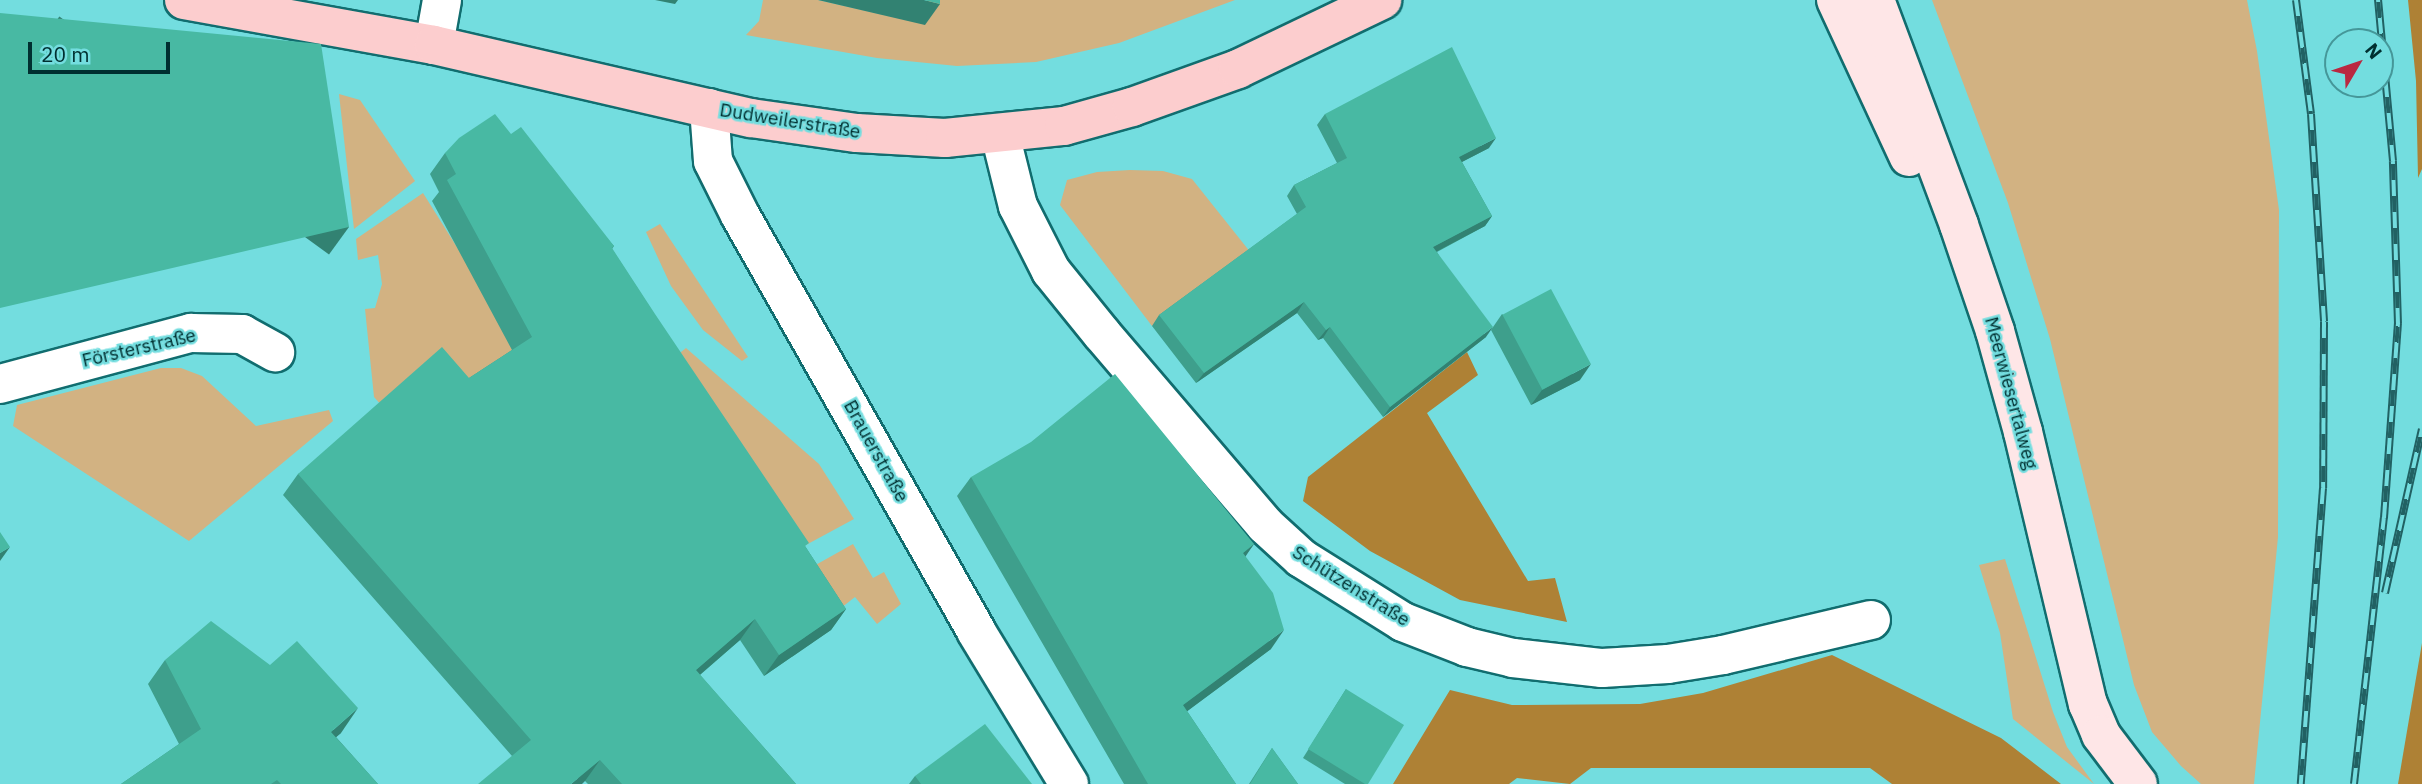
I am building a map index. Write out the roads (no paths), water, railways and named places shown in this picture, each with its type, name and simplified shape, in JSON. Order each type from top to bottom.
[{"type":"main road","name":"Dudweilerstraße","points":[[184,0],[433,45],[751,118],[857,133],[945,138],[1064,126],[1175,93],[1313,35],[1382,0]]},
{"type":"main road","points":[[1836,0],[1914,169],[1959,225]]},
{"type":"main road","name":"Meerwiesertalweg","points":[[1875,0],[1959,225],[1995,331],[2023,432],[2088,704],[2101,735],[2137,784]]},
{"type":"street","points":[[433,45],[442,0]]},
{"type":"street","name":"Brauerstraße","points":[[709,108],[713,161],[740,215],[976,631],[1069,784]]},
{"type":"street","name":"Schützenstraße","points":[[1000,134],[1018,206],[1051,271],[1085,313],[1265,525],[1301,558],[1403,622],[1467,647],[1513,658],[1602,668],[1668,664],[1723,655],[1871,620]]},
{"type":"street","name":"Försterstraße","points":[[0,384],[191,333],[242,334],[275,352]]},
{"type":"railway","points":[[2296,0],[2311,114],[2324,322],[2323,488],[2301,784]]},
{"type":"railway","points":[[2354,784],[2384,518],[2398,324],[2393,161],[2378,0]]},
{"type":"railway","points":[[2385,593],[2422,429]]}]
